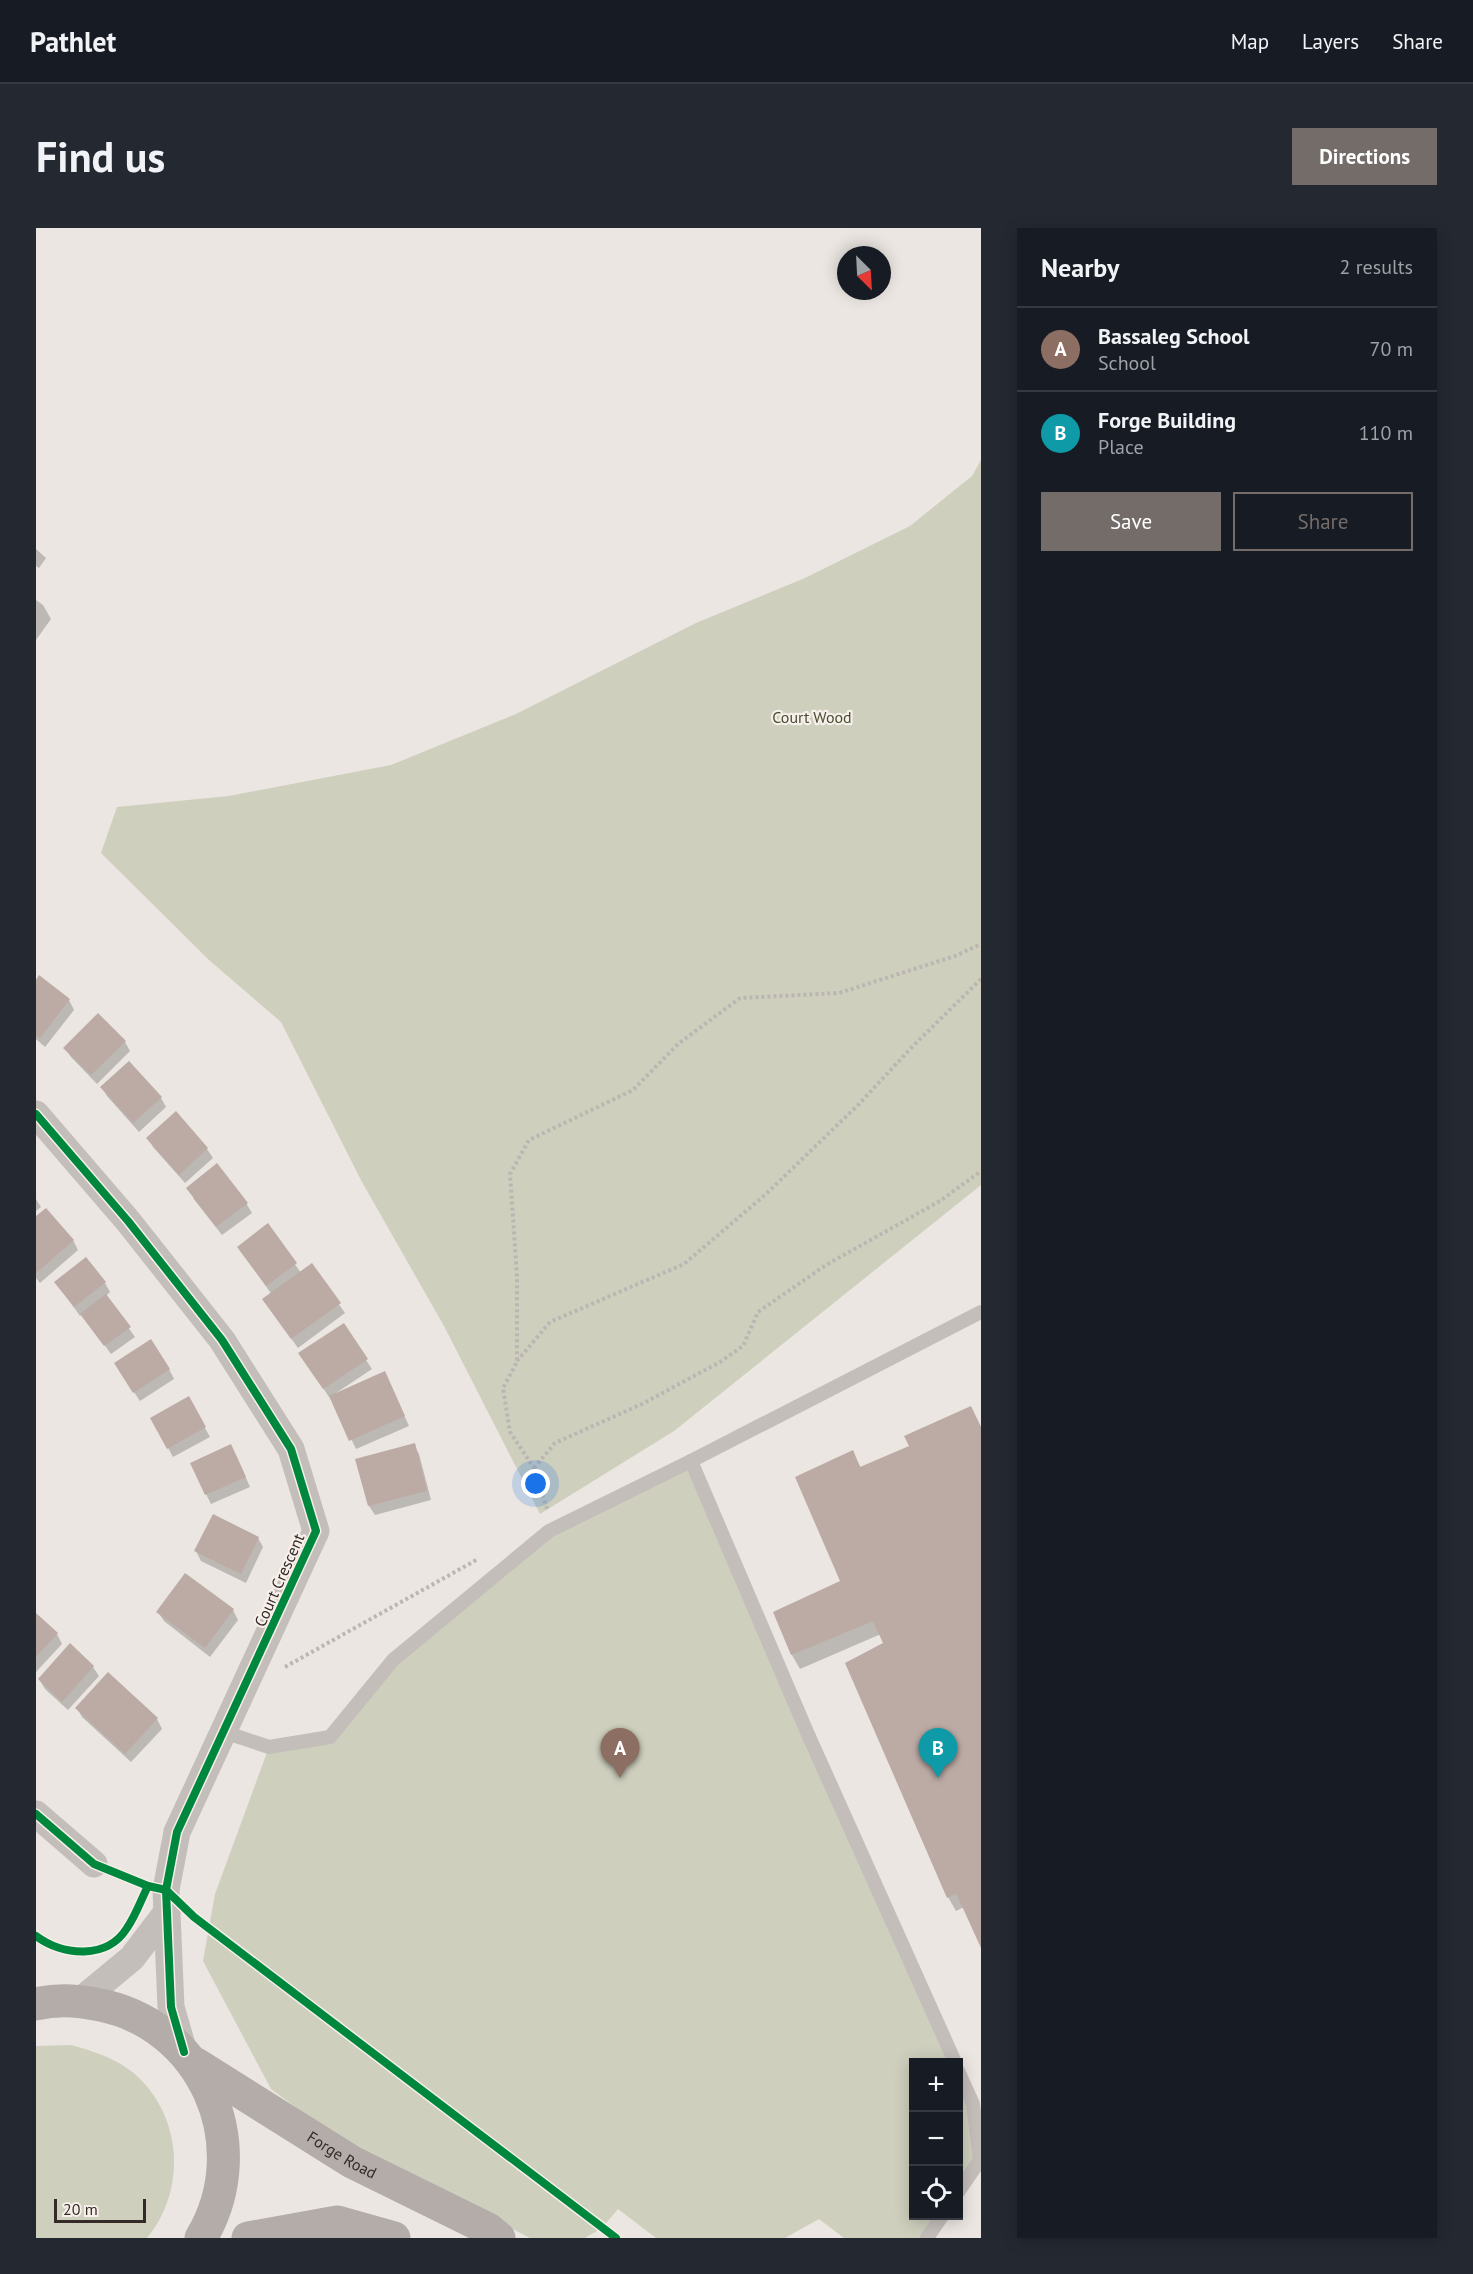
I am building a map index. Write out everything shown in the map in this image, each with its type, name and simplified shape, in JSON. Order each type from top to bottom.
[{"type":"main road","points":[[36,1979],[74,2001]]},
{"type":"main road","points":[[36,2004],[74,2001],[109,2006],[136,2016],[162,2032],[188,2057],[209,2091],[217,2112],[221,2123],[225,2157],[221,2191],[210,2224],[201,2238]]},
{"type":"main road","name":"Forge Road","points":[[188,2057],[352,2162],[488,2229],[499,2238]]},
{"type":"main road","points":[[248,2238],[337,2222],[394,2238]]},
{"type":"street","name":"Court Crescent","points":[[36,1114],[128,1221],[222,1340],[291,1449],[316,1532],[177,1832],[166,1890],[171,2007],[188,2057]]},
{"type":"street","points":[[36,1814],[94,1864]]},
{"type":"street","points":[[74,2001],[132,1958],[167,1912]]},
{"type":"lane","points":[[224,1732],[270,1747],[330,1737],[393,1660],[549,1531],[691,1461],[981,1311]]},
{"type":"lane","points":[[691,1461],[812,1743],[953,2058]]},
{"type":"lane","points":[[963,2082],[973,2104],[981,2160],[963,2185]]},
{"type":"lane","points":[[927,2238],[939,2220]]},
{"type":"path","points":[[517,1362],[518,1277],[510,1174],[529,1140],[633,1090],[678,1044],[740,998],[839,993],[955,956],[981,944]]},
{"type":"path","points":[[550,1517],[534,1468],[510,1432],[503,1388],[517,1362],[550,1322],[684,1264],[765,1195],[858,1106],[981,979]]},
{"type":"path","points":[[534,1468],[555,1443],[642,1404],[720,1362],[743,1346],[758,1312],[826,1265],[940,1201],[981,1171]]},
{"type":"path","points":[[284,1667],[481,1557]]},
{"type":"green space","name":"Court Wood","points":[[981,460],[981,1185],[674,1431],[540,1514],[444,1326],[362,1182],[281,1022],[209,960],[101,853],[117,807],[229,796],[391,765],[516,714],[696,623],[805,578],[910,526],[972,476]]},
{"type":"green space","points":[[691,1461],[953,2058],[909,2058],[909,2220],[939,2220],[927,2238],[844,2238],[819,2219],[785,2238],[656,2238],[618,2209],[602,2228],[585,2238],[530,2238],[397,2168],[355,2151],[271,2089],[203,1961],[215,1894],[269,1747],[330,1737],[393,1660],[549,1531]]},
{"type":"green space","points":[[71,2045],[108,2057],[133,2072],[154,2096],[165,2116],[174,2157],[173,2179],[168,2200],[147,2238],[36,2238],[36,2046]]},
{"type":"green space","points":[[963,2091],[980,2160],[963,2185]]},
{"type":"building","points":[[39,975],[70,999],[40,1038],[36,1036],[36,980]]},
{"type":"building","points":[[98,1013],[126,1041],[91,1075],[63,1048]]},
{"type":"building","points":[[129,1061],[162,1097],[133,1123],[100,1087]]},
{"type":"building","points":[[176,1111],[208,1148],[179,1175],[146,1138]]},
{"type":"building","points":[[217,1163],[248,1203],[216,1227],[186,1188]]},
{"type":"building","points":[[46,1208],[74,1240],[36,1273],[36,1216]]},
{"type":"building","points":[[268,1223],[297,1263],[266,1286],[237,1247]]},
{"type":"building","points":[[86,1257],[106,1282],[74,1307],[54,1282]]},
{"type":"building","points":[[312,1263],[341,1303],[291,1339],[262,1299]]},
{"type":"building","points":[[106,1294],[131,1327],[104,1346],[80,1314]]},
{"type":"building","points":[[344,1323],[368,1359],[323,1389],[298,1353]]},
{"type":"building","points":[[151,1339],[170,1369],[133,1393],[114,1363]]},
{"type":"building","points":[[385,1371],[405,1416],[349,1441],[329,1396]]},
{"type":"building","points":[[189,1396],[206,1427],[167,1449],[150,1418]]},
{"type":"building","points":[[971,1406],[981,1427],[981,1948],[956,1893],[947,1898],[845,1663],[883,1643],[873,1621],[791,1655],[773,1612],[840,1581],[795,1477],[853,1450],[860,1467],[909,1446],[904,1436]]},
{"type":"building","points":[[415,1443],[427,1491],[368,1506],[355,1459]]},
{"type":"building","points":[[231,1444],[246,1477],[205,1495],[190,1463]]},
{"type":"building","points":[[213,1514],[259,1537],[241,1574],[194,1551]]},
{"type":"building","points":[[185,1573],[234,1609],[205,1648],[156,1612]]},
{"type":"building","points":[[36,1613],[58,1633],[36,1657]]},
{"type":"building","points":[[70,1643],[94,1666],[62,1702],[38,1679]]},
{"type":"building","points":[[108,1672],[158,1718],[125,1754],[75,1708]]},
{"type":"cycle path","points":[[36,1114],[128,1221],[222,1340],[291,1449],[316,1531],[177,1832],[166,1890],[171,2007],[184,2052]]},
{"type":"cycle path","points":[[36,1814],[94,1864],[148,1886],[166,1890],[194,1917],[616,2238]]},
{"type":"cycle path","points":[[36,1936],[47,1943],[71,1951],[84,1952],[108,1946],[127,1928],[148,1886]]},
{"type":"place","name":"Bassaleg School","points":[[620,1778]]},
{"type":"place","name":"Forge Building","points":[[938,1778]]}]
